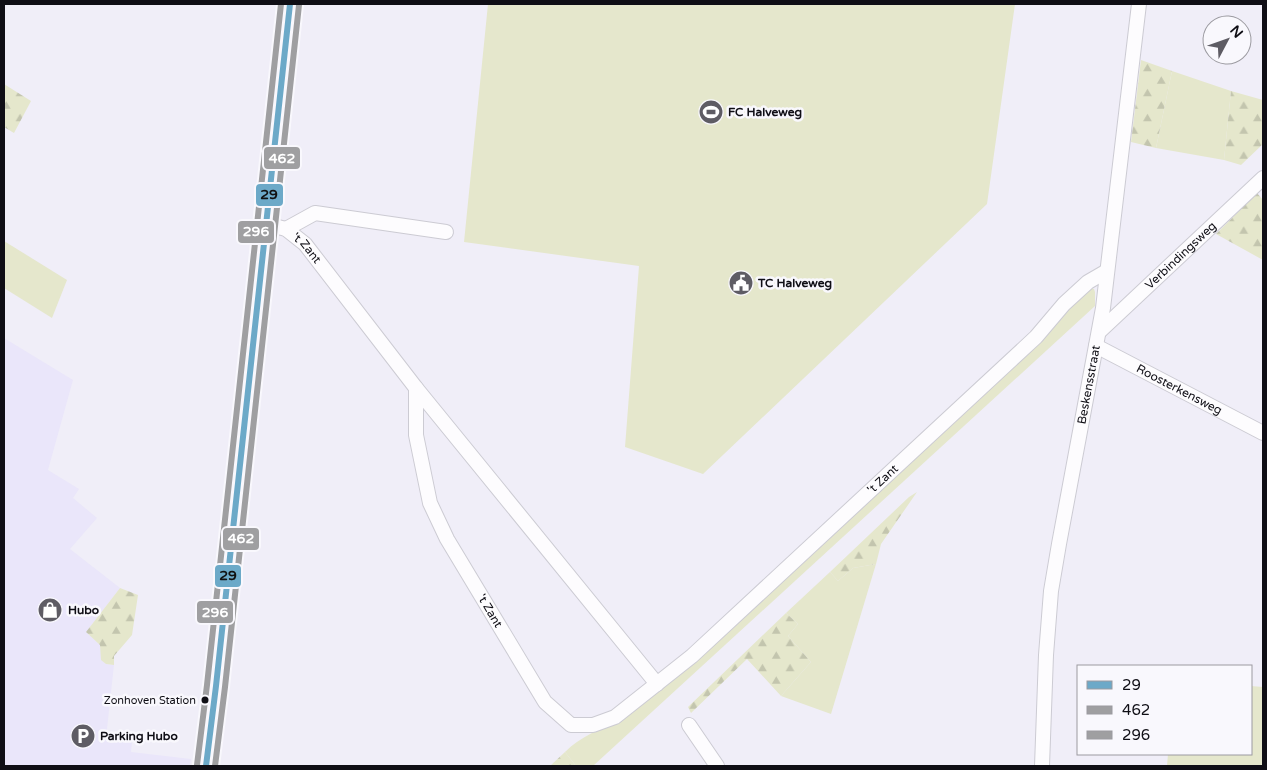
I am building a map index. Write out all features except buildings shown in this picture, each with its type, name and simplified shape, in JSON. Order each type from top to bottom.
[{"type":"main road","points":[[206,766],[276,226],[290,4]]},
{"type":"street","name":"Beskensstraat","points":[[1042,766],[1046,655],[1051,591],[1099,332],[1139,4]]},
{"type":"street","name":"Verbindingsweg","points":[[1099,332],[1263,178]]},
{"type":"street","name":"'t Zant","points":[[276,226],[315,213],[446,232]]},
{"type":"street","name":"'t Zant","points":[[276,226],[305,244],[416,388],[657,684]]},
{"type":"street","name":"'t Zant","points":[[416,388],[416,435],[430,503],[447,540],[545,702],[571,725],[593,724],[615,717],[692,656],[1028,344],[1064,304],[1088,282],[1107,271]]},
{"type":"street","name":"Roosterkensweg","points":[[1096,346],[1263,433]]},
{"type":"street","points":[[689,725],[717,766]]},
{"type":"shaded area","points":[[4,338],[73,380],[48,470],[79,489],[73,498],[97,518],[70,549],[120,588],[86,632],[100,645],[106,664],[114,665],[106,738],[132,742],[131,752],[191,759],[190,766],[4,765]]},
{"type":"green space","points":[[488,4],[1015,4],[987,204],[703,474],[625,447],[639,266],[464,242]]},
{"type":"green space","points":[[1141,60],[1172,71],[1156,148],[1131,142]]},
{"type":"green space","points":[[1172,71],[1231,91],[1224,160],[1156,148]]},
{"type":"green space","points":[[4,84],[31,101],[14,133],[4,127]]},
{"type":"green space","points":[[1231,91],[1263,100],[1263,144],[1241,165],[1224,160]]},
{"type":"green space","points":[[1257,193],[1263,200],[1263,260],[1216,234]]},
{"type":"green space","points":[[4,241],[67,280],[52,318],[4,288]]},
{"type":"green space","points":[[1091,288],[1095,292],[1095,306],[593,766],[576,766],[565,752],[571,746],[631,711],[685,669],[1075,300]]},
{"type":"green space","points":[[917,492],[881,544],[876,564],[853,568],[838,581],[830,572],[909,497]]},
{"type":"green space","points":[[876,564],[831,714],[781,696],[811,662],[788,636],[798,624],[786,613],[830,572],[838,581],[853,568]]},
{"type":"green space","points":[[120,588],[138,595],[132,635],[114,656],[114,665],[106,664],[101,660],[100,645],[86,632]]},
{"type":"green space","points":[[786,613],[798,624],[788,636],[811,662],[781,696],[747,659],[691,713],[688,707]]},
{"type":"green space","points":[[1252,686],[1263,687],[1263,766],[1167,766],[1168,755],[1252,755]]},
{"type":"green space","points":[[565,752],[576,766],[550,766]]},
{"type":"transit line","name":"296","points":[[197,765],[281,4]]},
{"type":"transit line","name":"29","points":[[206,766],[290,4]]},
{"type":"transit line","name":"462","points":[[215,766],[299,5]]},
{"type":"place","name":"FC Halveweg","points":[[711,112]]},
{"type":"place","name":"TC Halveweg","points":[[741,283]]},
{"type":"place","name":"Hubo","points":[[50,610]]},
{"type":"place","name":"Zonhoven Station","points":[[205,700]]},
{"type":"place","name":"Parking Hubo","points":[[83,736]]}]
